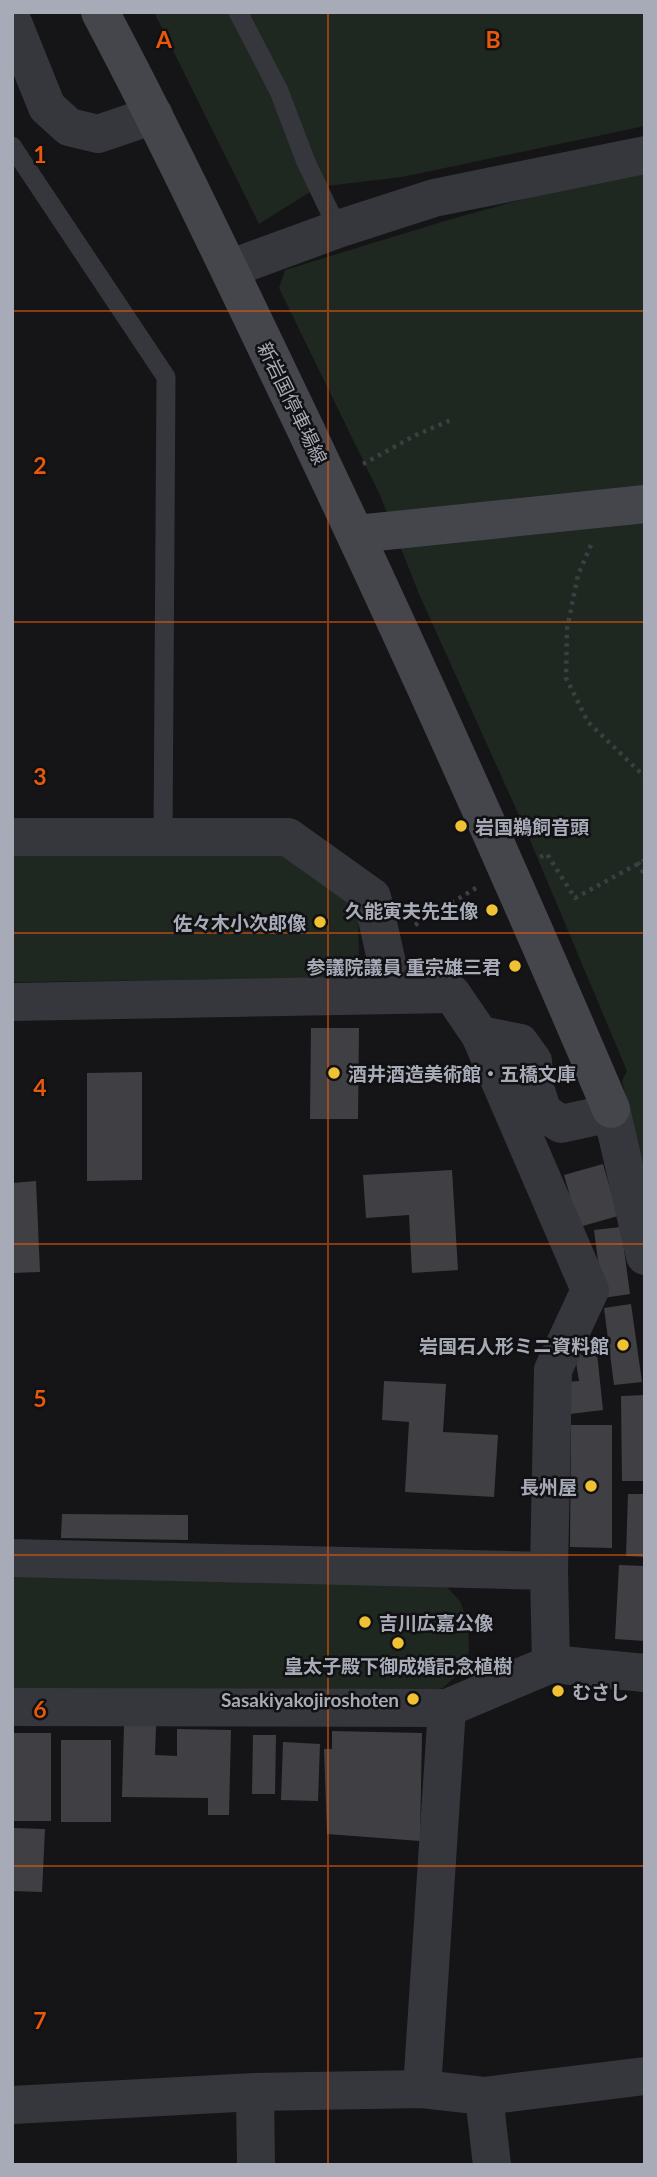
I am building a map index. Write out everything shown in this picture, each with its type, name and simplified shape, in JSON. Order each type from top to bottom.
[{"type":"main road","name":"新岩国停車場線","points":[[100,12],[154,115],[357,534],[508,868],[611,1109]]},
{"type":"main road","points":[[357,534],[645,504]]},
{"type":"street","points":[[12,20],[47,107],[69,127],[99,134],[154,115]]},
{"type":"street","points":[[229,269],[433,198],[645,155]]},
{"type":"street","points":[[12,837],[288,836],[372,897],[394,994]]},
{"type":"street","points":[[12,1002],[452,994],[480,1035],[590,1290],[553,1370],[549,1571],[551,1664]]},
{"type":"street","points":[[480,1035],[520,1043],[533,1061],[535,1088],[543,1112],[561,1125],[593,1117],[611,1109],[645,1256]]},
{"type":"street","points":[[12,1559],[549,1571]]},
{"type":"street","points":[[12,1707],[447,1708],[551,1664],[645,1673]]},
{"type":"street","points":[[422,2089],[447,1708]]},
{"type":"street","points":[[12,2105],[255,2092],[422,2089],[484,2096],[645,2076]]},
{"type":"street","points":[[255,2092],[256,2165]]},
{"type":"street","points":[[484,2096],[492,2165]]},
{"type":"lane","points":[[238,12],[279,91],[306,162],[338,229]]},
{"type":"lane","points":[[12,146],[166,377],[163,837]]},
{"type":"path","points":[[331,481],[416,435],[451,420]]},
{"type":"path","points":[[594,538],[578,575],[567,629],[566,678],[588,722],[645,777]]},
{"type":"path","points":[[575,898],[645,860]]},
{"type":"path","points":[[638,862],[645,876]]},
{"type":"path","points":[[381,935],[411,928],[508,868]]},
{"type":"shaded area","points":[[154,12],[645,12],[645,126],[402,177],[318,187],[259,224]]},
{"type":"shaded area","points":[[645,165],[645,1173],[622,1081],[627,1071],[527,833],[419,594],[380,495],[279,288],[285,270],[448,220]]},
{"type":"shaded area","points":[[12,851],[292,853],[358,901],[359,965],[346,978],[12,982]]},
{"type":"shaded area","points":[[12,1574],[443,1583],[460,1601],[468,1622],[469,1652],[458,1674],[443,1688],[426,1692],[12,1690]]},
{"type":"building","name":"酒井酒造美術館・五橋文庫","points":[[311,1028],[359,1028],[358,1119],[310,1119]]},
{"type":"building","points":[[142,1072],[142,1180],[87,1181],[87,1073]]},
{"type":"building","points":[[603,1164],[618,1216],[579,1227],[564,1175]]},
{"type":"building","points":[[452,1170],[458,1270],[412,1273],[409,1215],[366,1218],[363,1175]]},
{"type":"building","points":[[36,1181],[40,1272],[12,1273],[12,1183]]},
{"type":"building","points":[[621,1227],[630,1294],[603,1298],[594,1230]]},
{"type":"building","name":"岩国石人形ミニ資料館","points":[[631,1304],[642,1382],[614,1385],[604,1308]]},
{"type":"building","points":[[597,1353],[603,1410],[570,1414],[566,1382],[579,1381],[575,1356]]},
{"type":"building","points":[[384,1381],[446,1384],[443,1432],[498,1435],[494,1497],[405,1492],[409,1422],[382,1420]]},
{"type":"building","points":[[645,1395],[645,1481],[622,1481],[621,1396]]},
{"type":"building","name":"長州屋","points":[[571,1425],[612,1425],[612,1548],[570,1547]]},
{"type":"building","points":[[628,1494],[645,1494],[645,1557],[626,1556]]},
{"type":"building","points":[[62,1514],[188,1515],[188,1540],[61,1538]]},
{"type":"building","points":[[619,1565],[645,1566],[645,1641],[615,1639]]},
{"type":"building","points":[[124,1726],[156,1726],[155,1755],[177,1756],[177,1729],[231,1730],[229,1815],[208,1815],[208,1798],[122,1797]]},
{"type":"building","points":[[332,1731],[422,1733],[420,1841],[327,1834],[324,1749],[332,1749]]},
{"type":"building","points":[[12,1733],[51,1733],[51,1821],[12,1821]]},
{"type":"building","points":[[253,1735],[276,1735],[275,1794],[252,1794]]},
{"type":"building","points":[[61,1740],[111,1740],[111,1822],[61,1822]]},
{"type":"building","points":[[283,1742],[320,1744],[318,1801],[281,1800]]},
{"type":"building","points":[[12,1828],[45,1829],[42,1892],[12,1891]]},
{"type":"place","name":"岩国鵜飼音頭","points":[[461,826]]},
{"type":"place","name":"久能寅夫先生像","points":[[492,910]]},
{"type":"place","name":"佐々木小次郎像","points":[[320,922]]},
{"type":"place","name":"参議院議員 重宗雄三君","points":[[515,966]]},
{"type":"place","name":"酒井酒造美術館・五橋文庫","points":[[334,1073]]},
{"type":"place","name":"岩国石人形ミニ資料館","points":[[623,1345]]},
{"type":"place","name":"長州屋","points":[[591,1486]]},
{"type":"place","name":"吉川広嘉公像","points":[[365,1622]]},
{"type":"place","name":"皇太子殿下御成婚記念植樹","points":[[398,1643]]},
{"type":"place","name":"むさし","points":[[558,1691]]},
{"type":"place","name":"Sasakiyakojiroshoten","points":[[413,1699]]}]
